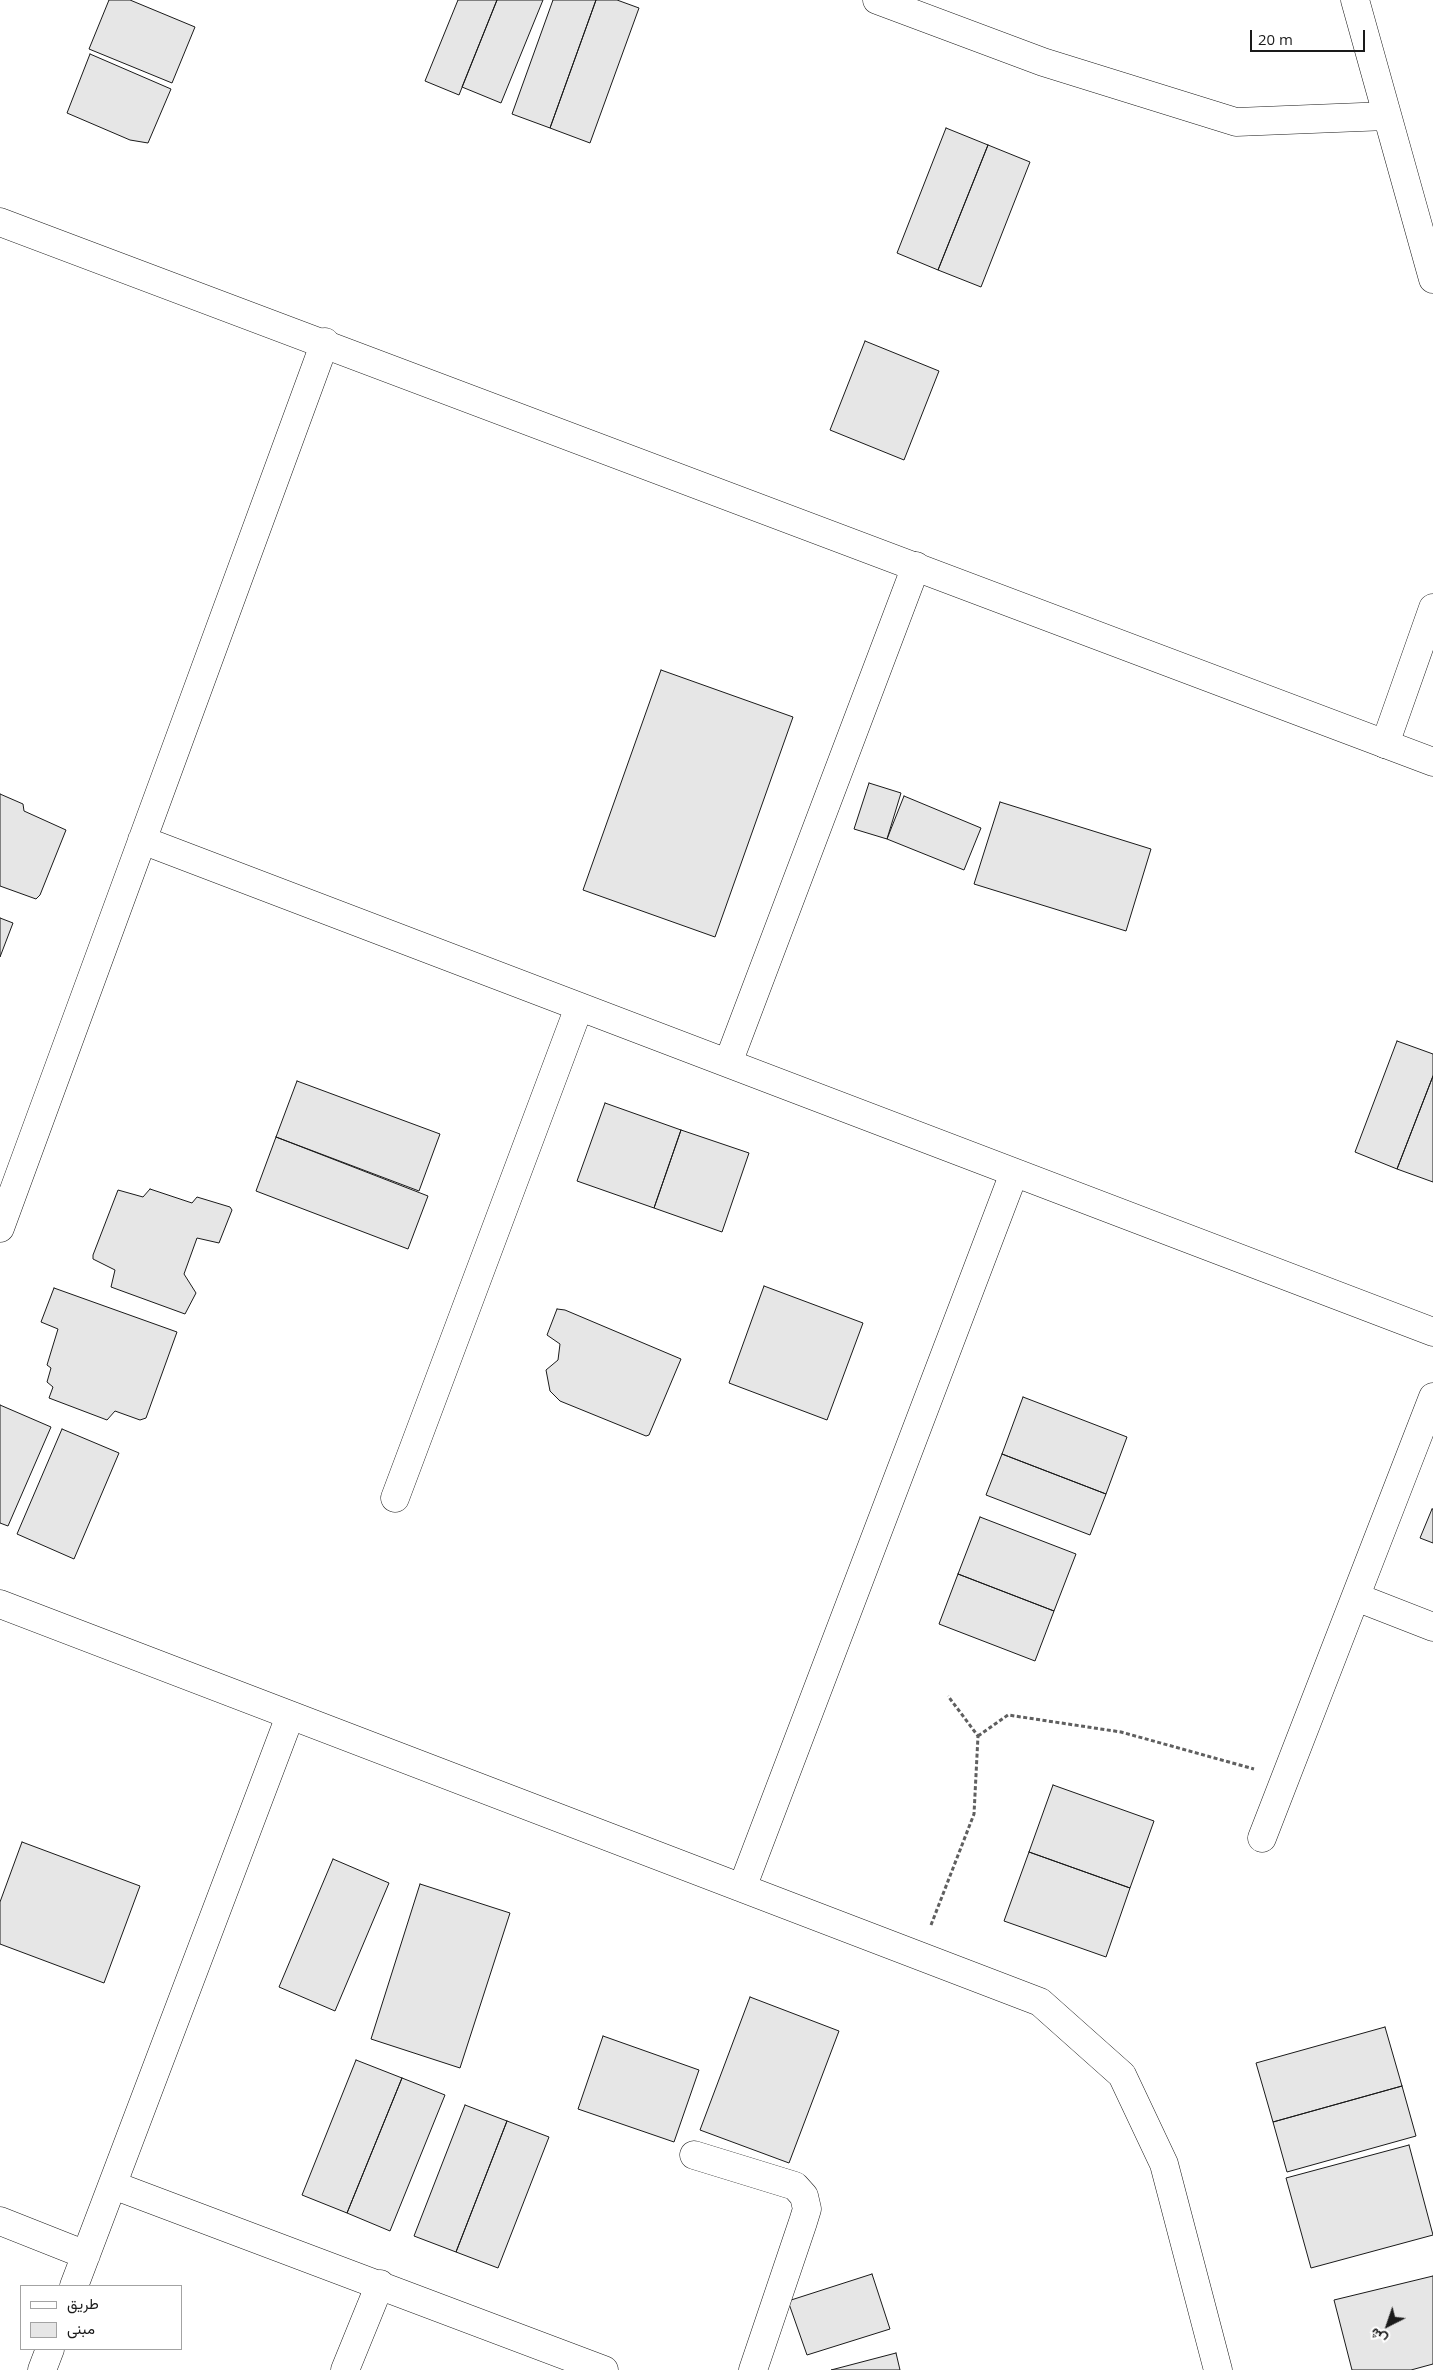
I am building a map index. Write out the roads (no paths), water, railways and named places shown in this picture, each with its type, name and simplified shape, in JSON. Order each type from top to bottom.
[{"type":"street","points":[[876,0],[1043,62],[1236,122],[1387,116]]},
{"type":"street","points":[[1355,0],[1433,279]]},
{"type":"street","points":[[0,222],[325,342],[1433,762]]},
{"type":"street","points":[[0,1228],[325,342]]},
{"type":"street","points":[[728,1064],[916,566]]},
{"type":"street","points":[[1385,744],[1433,608]]},
{"type":"street","points":[[142,840],[1433,1332]]},
{"type":"street","points":[[395,1498],[579,1007]]},
{"type":"street","points":[[742,1888],[1014,1173]]},
{"type":"street","points":[[1262,1838],[1433,1397]]},
{"type":"street","points":[[1356,1597],[1433,1627]]},
{"type":"street","points":[[0,1604],[1040,2002],[1122,2075],[1164,2164],[1218,2370]]},
{"type":"street","points":[[74,2285],[290,1716]]},
{"type":"street","points":[[694,2155],[795,2186],[804,2196],[807,2208],[803,2222],[753,2370]]},
{"type":"street","points":[[112,2185],[380,2284],[604,2370]]},
{"type":"street","points":[[0,2221],[86,2255]]},
{"type":"street","points":[[345,2370],[380,2284]]},
{"type":"street","points":[[42,2370],[50,2350]]}]
